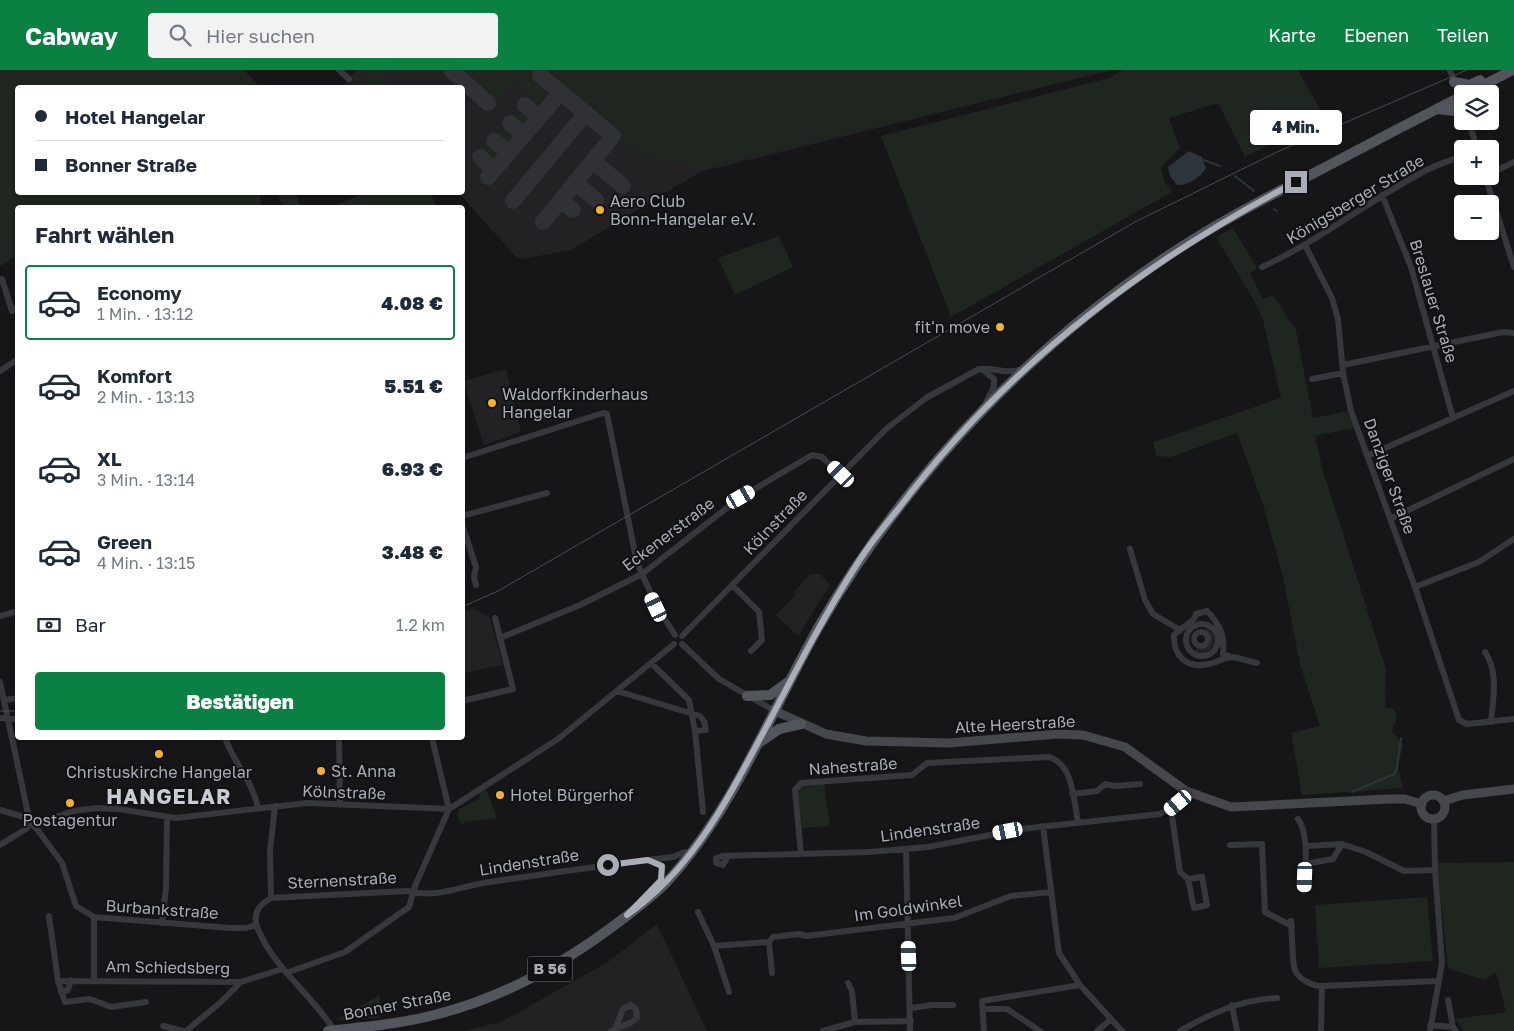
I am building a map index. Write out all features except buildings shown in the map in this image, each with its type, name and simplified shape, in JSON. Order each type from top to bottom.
[{"type":"main road","name":"Bonner Straße","points":[[1484,85],[1513,70]]},
{"type":"main road","points":[[1454,82],[1470,85],[1482,79],[1493,80]]},
{"type":"main road","name":"Bonner Straße","points":[[328,1031],[363,1029],[434,1015],[492,996],[533,978],[571,957],[649,900],[682,864],[711,827],[736,785],[790,680],[860,559],[924,473],[983,409],[1026,368],[1088,314],[1160,261],[1217,225],[1435,109],[1454,101]]},
{"type":"main road","points":[[1435,109],[1454,111]]},
{"type":"main road","points":[[747,696],[770,695],[790,680]]},
{"type":"main road","points":[[758,744],[779,729],[801,724]]},
{"type":"main road","name":"Bonner Straße","points":[[627,915],[685,852],[736,785]]},
{"type":"street","points":[[338,70],[349,79]]},
{"type":"street","points":[[1450,70],[1456,85]]},
{"type":"street","name":"Königsberger Straße","points":[[1262,267],[1305,246],[1382,195],[1425,170],[1454,159]]},
{"type":"street","points":[[1499,170],[1514,162]]},
{"type":"street","points":[[1488,185],[1513,258],[1514,267]]},
{"type":"street","name":"Breslauer Straße","points":[[1382,195],[1411,267],[1453,418]]},
{"type":"street","name":"Danziger Straße","points":[[1305,246],[1332,298],[1338,319],[1343,373],[1352,411],[1367,456],[1392,518],[1458,717],[1462,723],[1491,722]]},
{"type":"street","points":[[2,279],[12,311],[15,309]]},
{"type":"street","points":[[1343,365],[1503,332],[1514,333]]},
{"type":"street","points":[[0,371],[15,360]]},
{"type":"street","points":[[979,369],[987,368],[1005,373],[1026,368]]},
{"type":"street","points":[[979,369],[987,371],[994,379],[994,386],[983,409]]},
{"type":"street","name":"Kölnstraße","points":[[679,636],[733,586],[841,474],[902,416],[926,398],[979,369]]},
{"type":"street","points":[[1312,379],[1343,373]]},
{"type":"street","points":[[1367,456],[1514,391]]},
{"type":"street","points":[[465,457],[603,413],[610,418],[627,516],[642,574],[656,607],[679,636],[684,639],[682,644]]},
{"type":"street","name":"Eckenerstraße","points":[[500,638],[580,605],[642,574],[741,497],[812,455],[822,457],[841,474]]},
{"type":"street","points":[[1392,518],[1514,459]]},
{"type":"street","points":[[465,515],[547,493]]},
{"type":"street","points":[[465,533],[476,567],[474,577],[476,585]]},
{"type":"street","points":[[1415,587],[1478,562],[1514,539]]},
{"type":"street","points":[[1130,549],[1145,600],[1153,614],[1180,630]]},
{"type":"street","points":[[733,586],[759,612],[762,640],[751,650]]},
{"type":"street","points":[[1221,657],[1224,641],[1220,627],[1207,611],[1201,611],[1174,635],[1177,654],[1185,662],[1198,666],[1221,657],[1232,657],[1258,663]]},
{"type":"street","points":[[0,616],[15,613]]},
{"type":"street","points":[[1197,645],[1195,636],[1203,632],[1210,614]]},
{"type":"street","points":[[465,701],[514,689],[494,618]]},
{"type":"street","points":[[1206,624],[1215,630],[1218,640],[1211,654],[1206,656],[1195,655],[1190,652],[1185,642],[1187,632],[1195,625],[1206,624]]},
{"type":"street","points":[[1197,645],[1203,646],[1208,642],[1208,637],[1203,632]]},
{"type":"street","points":[[674,644],[672,640],[679,636]]},
{"type":"street","points":[[163,1026],[185,1031],[221,1002],[241,982],[345,952],[409,907],[415,886],[450,808],[558,740],[674,644],[682,644],[719,679],[774,711]]},
{"type":"street","points":[[1185,662],[1190,652],[1197,645]]},
{"type":"street","points":[[1485,652],[1492,663],[1494,678],[1491,722],[1514,719]]},
{"type":"street","points":[[651,663],[689,700],[703,812]]},
{"type":"street","points":[[0,682],[6,700],[30,822],[26,830],[0,846]]},
{"type":"street","points":[[617,691],[700,716],[704,720],[706,730],[694,730]]},
{"type":"street","points":[[6,700],[15,698]]},
{"type":"street","name":"Alte Heerstraße","points":[[774,711],[801,724],[845,739],[895,743],[949,743],[1058,734],[1083,734],[1114,742],[1129,749],[1186,791],[1231,807],[1388,799],[1405,799],[1422,804]]},
{"type":"street","points":[[0,718],[15,719]]},
{"type":"street","points":[[227,740],[232,757],[251,786],[258,808]]},
{"type":"street","points":[[339,740],[340,805]]},
{"type":"street","points":[[433,740],[450,808]]},
{"type":"street","name":"Nahestraße","points":[[801,854],[795,790],[801,783],[912,775],[927,763],[1048,757],[1056,759],[1067,770],[1078,821]]},
{"type":"street","points":[[1072,794],[1097,792],[1105,784],[1114,786],[1140,784]]},
{"type":"street","points":[[1434,818],[1425,815],[1422,804],[1426,797],[1433,795],[1443,801],[1463,795],[1514,789]]},
{"type":"street","points":[[1186,791],[1171,810],[1180,872],[1188,879],[1194,908],[1207,905],[1202,877],[1188,879]]},
{"type":"street","points":[[1434,818],[1443,812],[1443,801]]},
{"type":"street","name":"Kölnstraße","points":[[30,822],[39,823],[73,811],[96,808],[126,810],[167,818],[200,817],[307,803],[450,808]]},
{"type":"street","points":[[274,806],[270,851],[271,898],[259,909],[256,925],[284,971],[324,1015],[334,1031]]},
{"type":"street","points":[[0,810],[24,817],[30,822]]},
{"type":"street","name":"Lindenstraße","points":[[728,856],[906,849],[1043,826],[1160,814],[1171,810]]},
{"type":"street","points":[[162,923],[166,888],[167,818]]},
{"type":"street","points":[[1434,818],[1435,870],[1442,963],[1437,981],[1430,1028],[1455,1029],[1448,1000]]},
{"type":"street","points":[[1298,819],[1303,826],[1303,839],[1307,846],[1304,891]]},
{"type":"street","name":"Burbankstraße","points":[[30,822],[62,863],[76,906],[94,917],[242,928],[256,925]]},
{"type":"street","points":[[1043,826],[1059,953],[1080,985],[1122,1031]]},
{"type":"street","points":[[1230,845],[1262,844],[1265,912],[1292,923],[1295,970],[1304,980],[1322,986],[1437,981]]},
{"type":"street","points":[[1307,846],[1342,844],[1366,852],[1404,871],[1435,870]]},
{"type":"street","points":[[1305,864],[1333,859],[1342,844]]},
{"type":"street","points":[[906,849],[912,1020],[910,1031]]},
{"type":"street","name":"Lindenstraße","points":[[414,893],[433,895],[468,885],[673,857],[685,852]]},
{"type":"street","points":[[648,860],[662,866],[661,880]]},
{"type":"street","name":"Sternenstraße","points":[[271,898],[408,891],[414,893]]},
{"type":"street","name":"Im Goldwinkel","points":[[714,946],[769,942],[773,937],[822,934],[908,922],[954,918],[1011,896],[1051,892]]},
{"type":"street","points":[[698,912],[714,946],[730,992]]},
{"type":"street","points":[[49,916],[58,981],[65,1002],[90,999],[111,1007],[146,1002]]},
{"type":"street","name":"Am Schiedsberg","points":[[94,917],[94,980]]},
{"type":"street","points":[[769,942],[772,973]]},
{"type":"street","points":[[61,992],[68,990],[71,980]]},
{"type":"street","name":"Am Schiedsberg","points":[[58,981],[241,982]]},
{"type":"street","points":[[848,983],[852,991],[855,1022]]},
{"type":"street","points":[[984,1031],[982,1001],[1080,985]]},
{"type":"street","points":[[1321,1031],[1322,986]]},
{"type":"street","points":[[1180,1031],[1232,1005],[1257,999],[1277,998]]},
{"type":"street","points":[[911,1008],[953,1005]]},
{"type":"street","points":[[1232,1005],[1236,1031]]},
{"type":"street","points":[[983,1009],[1007,1009],[1040,1031]]},
{"type":"street","points":[[1096,1031],[1111,1019]]},
{"type":"street","points":[[824,1031],[855,1022],[912,1020]]},
{"type":"shaded area","points":[[0,70],[244,70],[258,85],[15,85],[15,195],[260,195],[261,205],[15,205],[15,256],[0,266]]},
{"type":"shaded area","points":[[357,70],[1112,70],[700,172],[571,250],[522,259],[515,256],[461,195],[465,195],[465,85],[343,85]]},
{"type":"shaded area","points":[[368,70],[393,70],[379,85],[365,85],[367,81],[362,76]]},
{"type":"shaded area","points":[[461,70],[525,70],[543,85],[545,102],[537,111],[530,105],[529,100],[532,96],[515,81],[498,101]]},
{"type":"shaded area","points":[[558,70],[1111,70],[705,167],[661,159],[641,152],[620,141],[623,138],[561,84],[557,75]]},
{"type":"shaded area","points":[[1123,70],[1298,70],[1324,116],[1245,157],[1218,103],[1169,118],[1180,148],[1161,167],[1164,181],[1172,192],[951,317],[881,136],[1109,78]]},
{"type":"shaded area","points":[[521,110],[531,118],[521,129],[514,118]]},
{"type":"shaded area","points":[[506,127],[510,127],[517,133],[506,147],[497,138]]},
{"type":"shaded area","points":[[493,145],[501,153],[491,164],[483,154]]},
{"type":"shaded area","points":[[1189,151],[1202,157],[1206,168],[1201,175],[1193,180],[1177,185],[1170,176],[1168,167]]},
{"type":"shaded area","points":[[278,195],[296,195],[300,205],[282,205]]},
{"type":"shaded area","points":[[361,195],[432,195],[435,205],[335,205]]},
{"type":"shaded area","points":[[1233,228],[1257,268],[1250,274],[1263,299],[1273,295],[1296,330],[1313,418],[1347,411],[1354,428],[1315,436],[1323,471],[1386,669],[1385,707],[1394,709],[1397,716],[1392,731],[1403,745],[1398,767],[1403,788],[1302,795],[1291,733],[1320,726],[1300,664],[1283,577],[1263,504],[1237,433],[1171,457],[1156,456],[1153,442],[1281,398],[1263,320],[1256,304],[1216,237]]},
{"type":"shaded area","points":[[779,236],[793,267],[735,295],[718,258]]},
{"type":"shaded area","name":"Waldorfkinderhaus Hangelar","points":[[506,369],[521,432],[484,445],[465,387],[465,380]]},
{"type":"shaded area","points":[[810,574],[820,574],[830,585],[798,636],[776,615],[795,595],[793,593]]},
{"type":"shaded area","points":[[473,608],[490,618],[503,665],[465,673],[465,611]]},
{"type":"shaded area","points":[[1207,627],[1214,635],[1214,645],[1206,653],[1195,652],[1197,647],[1207,647],[1211,639],[1205,632]]},
{"type":"shaded area","points":[[824,783],[830,826],[802,828],[798,790],[802,785]]},
{"type":"shaded area","points":[[486,789],[497,818],[465,822],[462,825],[457,815],[459,809],[479,799],[480,793]]},
{"type":"shaded area","points":[[1514,862],[1514,1031],[1464,1031],[1455,1019],[1506,1012],[1496,972],[1485,980],[1448,969],[1437,863]]},
{"type":"shaded area","points":[[1427,897],[1433,961],[1319,968],[1315,905]]},
{"type":"shaded area","points":[[657,924],[707,1031],[465,1031],[503,1021],[608,962]]},
{"type":"shaded area","points":[[380,995],[379,1018],[335,1020]]},
{"type":"waterway","points":[[1204,160],[1220,166]]},
{"type":"waterway","points":[[1235,176],[1254,191]]},
{"type":"waterway","points":[[1352,792],[1394,774],[1397,768],[1401,738]]},
{"type":"taxiway","points":[[451,70],[488,103]]},
{"type":"taxiway","points":[[540,75],[613,136],[543,222]]},
{"type":"taxiway","points":[[488,177],[561,92]]},
{"type":"taxiway","points":[[525,105],[539,117]]},
{"type":"taxiway","points":[[513,201],[586,113]]},
{"type":"taxiway","points":[[510,123],[523,135]]},
{"type":"taxiway","points":[[494,141],[509,152]]},
{"type":"taxiway","points":[[480,157],[494,170]]},
{"type":"taxiway","points":[[593,161],[623,186]]},
{"type":"taxiway","points":[[575,182],[596,200]]},
{"type":"taxiway","points":[[561,200],[573,210]]},
{"type":"tram line","points":[[465,606],[498,591],[1135,222],[1277,152],[1467,70]]},
{"type":"tram line","points":[[0,711],[15,711]]},
{"type":"place","name":"Aero Club Bonn-Hangelar e.V.","points":[[600,210]]},
{"type":"place","name":"fit'n move","points":[[1000,327]]},
{"type":"place","name":"Waldorfkinderhaus Hangelar","points":[[492,403]]},
{"type":"place","name":"Christuskirche Hangelar","points":[[159,754]]},
{"type":"place","name":"St. Anna","points":[[321,771]]},
{"type":"place","name":"Hotel Bürgerhof","points":[[500,795]]},
{"type":"place","name":"Postagentur","points":[[70,803]]},
{"type":"district","name":"HANGELAR","points":[[169,797]]},
{"type":"route","points":[[608,865],[648,860],[662,866],[661,880],[627,915],[649,900],[698,845],[726,803],[818,629],[860,559],[924,473],[983,409],[1026,368],[1088,314],[1160,261],[1217,225],[1296,182]]}]
